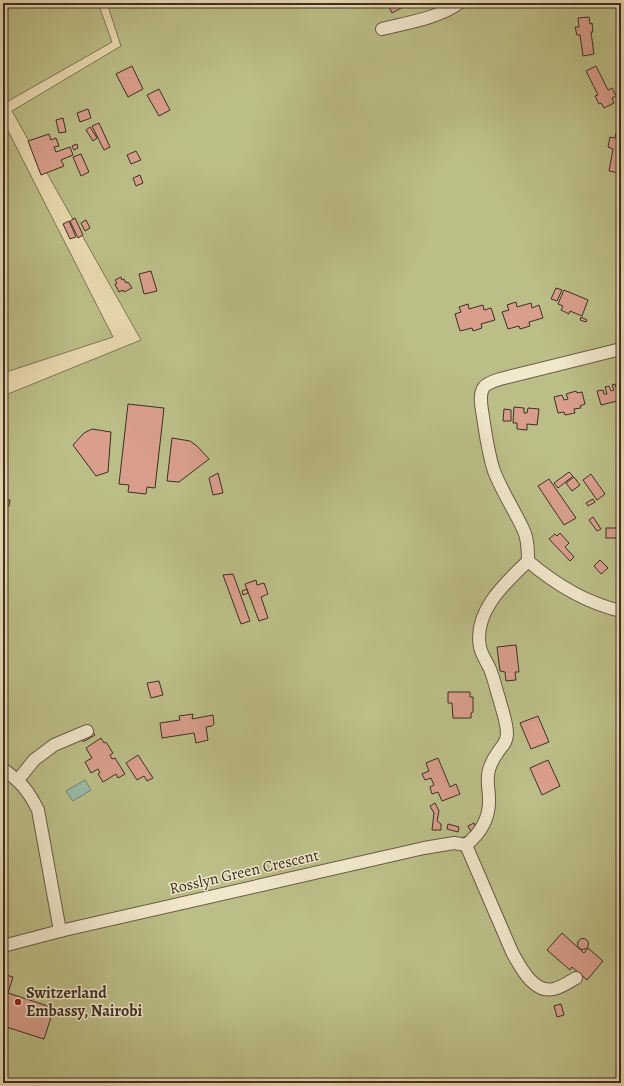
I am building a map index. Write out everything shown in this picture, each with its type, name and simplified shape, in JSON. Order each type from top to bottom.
[{"type":"street","points":[[382,29],[419,20],[451,9],[459,3]]},
{"type":"street","points":[[576,978],[552,990],[543,989],[531,982],[512,952],[466,845],[478,834],[484,825],[489,808],[489,770],[507,736],[507,726],[494,680],[483,659],[479,634],[482,621],[496,594],[504,584],[528,561],[528,546],[525,532],[494,472],[488,450],[481,404],[484,387],[489,383],[621,349]]},
{"type":"street","points":[[528,561],[549,578],[583,598],[621,612]]},
{"type":"street","points":[[18,780],[34,760],[54,745],[87,731]]},
{"type":"street","points":[[3,769],[18,780],[30,794],[38,810],[60,931]]},
{"type":"street","name":"Rosslyn Green Crescent","points":[[3,946],[60,931],[424,848],[454,843],[466,845]]},
{"type":"green space","points":[[3,3],[98,3],[112,42],[3,104]]},
{"type":"green space","points":[[107,3],[621,3],[621,1083],[3,1083],[3,396],[141,340],[12,111],[121,46]]},
{"type":"green space","points":[[3,121],[113,337],[3,373]]},
{"type":"shaded area","points":[[85,780],[91,790],[73,801],[66,791]]},
{"type":"building","points":[[387,3],[402,3],[403,7],[392,13]]},
{"type":"building","points":[[589,17],[590,24],[592,23],[593,32],[591,32],[594,54],[583,56],[580,35],[577,35],[575,27],[579,27],[578,18]]},
{"type":"building","points":[[132,66],[143,89],[128,97],[116,74]]},
{"type":"building","points":[[596,66],[608,90],[612,88],[616,96],[612,98],[614,103],[604,108],[601,103],[599,104],[595,96],[598,95],[586,71]]},
{"type":"building","points":[[159,89],[170,110],[159,116],[147,95]]},
{"type":"building","points":[[88,109],[91,118],[80,122],[77,113]]},
{"type":"building","points":[[63,118],[66,132],[59,133],[56,120]]},
{"type":"building","points":[[99,123],[110,147],[104,150],[92,126]]},
{"type":"building","points":[[90,127],[97,138],[93,141],[86,130]]},
{"type":"building","points":[[616,133],[621,134],[621,163],[619,173],[609,171],[613,149],[608,147],[610,137],[615,138]]},
{"type":"building","points":[[49,134],[51,140],[56,138],[59,146],[54,147],[56,152],[70,147],[73,155],[61,160],[64,166],[41,175],[28,141]]},
{"type":"building","points":[[77,144],[78,148],[74,150],[72,146]]},
{"type":"building","points":[[136,151],[141,160],[131,164],[127,155]]},
{"type":"building","points":[[81,154],[89,172],[81,176],[73,157]]},
{"type":"building","points":[[140,175],[143,183],[136,186],[133,178]]},
{"type":"building","points":[[75,218],[83,235],[78,238],[70,221]]},
{"type":"building","points":[[86,220],[90,228],[85,231],[81,223]]},
{"type":"building","points":[[69,221],[76,237],[70,239],[63,224]]},
{"type":"building","points":[[151,271],[157,291],[144,294],[139,274]]},
{"type":"building","points":[[121,277],[126,283],[128,282],[132,288],[124,292],[123,290],[119,292],[115,284],[117,283],[115,280]]},
{"type":"building","points":[[556,288],[562,290],[557,301],[551,299]]},
{"type":"building","points":[[564,290],[588,300],[582,316],[570,311],[569,314],[561,310],[563,306],[558,304]]},
{"type":"building","points":[[516,302],[517,307],[531,303],[532,308],[539,305],[543,318],[529,322],[530,326],[520,329],[519,326],[508,329],[502,312],[509,310],[507,305]]},
{"type":"building","points":[[468,304],[469,309],[483,305],[484,310],[491,308],[495,320],[481,324],[482,328],[473,331],[472,328],[460,331],[455,314],[461,312],[459,307]]},
{"type":"building","points":[[581,317],[587,320],[586,322],[580,320]]},
{"type":"building","points":[[619,383],[621,383],[621,400],[601,405],[597,391],[603,390],[604,394],[607,394],[605,387],[609,386],[611,391],[614,390],[612,385],[615,384],[616,388],[619,388]]},
{"type":"building","points":[[576,391],[577,393],[582,392],[585,404],[580,406],[581,408],[574,409],[575,413],[565,415],[564,412],[558,413],[554,397],[562,395],[564,400],[568,399],[566,394]]},
{"type":"building","points":[[128,404],[164,408],[155,488],[147,487],[146,494],[128,492],[129,485],[119,484]]},
{"type":"building","points":[[514,407],[524,408],[524,413],[527,413],[528,408],[539,409],[537,425],[527,424],[527,430],[517,429],[517,423],[513,423]]},
{"type":"building","points":[[504,409],[511,410],[511,421],[503,421]]},
{"type":"building","points":[[92,429],[111,432],[108,472],[96,476],[73,445],[84,433]]},
{"type":"building","points":[[172,438],[190,441],[209,459],[179,482],[167,481]]},
{"type":"building","points":[[569,472],[573,476],[558,488],[554,483]]},
{"type":"building","points":[[218,473],[223,493],[213,495],[209,478]]},
{"type":"building","points":[[591,474],[605,494],[597,500],[583,480]]},
{"type":"building","points":[[574,477],[580,485],[572,491],[566,483]]},
{"type":"building","points":[[549,479],[576,518],[564,525],[538,486]]},
{"type":"building","points":[[3,499],[10,500],[9,506],[3,505]]},
{"type":"building","points":[[593,499],[595,502],[588,506],[586,503]]},
{"type":"building","points":[[593,517],[601,529],[597,531],[589,520]]},
{"type":"building","points":[[606,528],[621,528],[621,538],[606,538]]},
{"type":"building","points":[[560,533],[569,543],[565,547],[574,557],[570,561],[549,539],[555,534],[557,536]]},
{"type":"building","points":[[600,560],[608,568],[601,574],[594,566]]},
{"type":"building","points":[[233,574],[250,621],[241,624],[223,575]]},
{"type":"building","points":[[256,580],[257,585],[264,583],[268,594],[261,597],[268,618],[259,621],[245,584]]},
{"type":"building","points":[[247,589],[248,593],[243,595],[242,591]]},
{"type":"building","points":[[516,645],[519,672],[515,672],[516,680],[506,681],[505,672],[500,671],[497,647]]},
{"type":"building","points":[[159,681],[163,695],[151,698],[147,683]]},
{"type":"building","points":[[448,692],[470,692],[470,697],[473,697],[473,712],[471,713],[471,718],[453,718],[452,703],[448,703]]},
{"type":"building","points":[[193,714],[192,719],[213,715],[214,724],[206,727],[208,740],[196,743],[194,733],[162,738],[160,723],[180,720],[179,716]]},
{"type":"building","points":[[538,716],[549,742],[531,749],[520,723]]},
{"type":"building","points":[[92,730],[95,735],[85,741],[82,741],[80,737]]},
{"type":"building","points":[[101,738],[104,743],[106,742],[113,753],[110,755],[112,759],[115,758],[125,774],[118,778],[116,774],[103,782],[98,774],[100,773],[98,769],[91,773],[85,762],[92,758],[86,748]]},
{"type":"building","points":[[138,755],[153,778],[147,781],[144,776],[137,780],[126,763]]},
{"type":"building","points":[[438,758],[450,787],[456,784],[460,794],[442,801],[438,792],[432,794],[430,787],[434,785],[431,778],[425,780],[422,774],[429,771],[426,763]]},
{"type":"building","points":[[548,760],[560,786],[542,795],[530,768]]},
{"type":"building","points":[[435,803],[439,811],[437,821],[441,824],[441,830],[432,830],[434,813],[430,806]]},
{"type":"building","points":[[474,823],[479,834],[465,843],[459,839],[472,834],[468,826]]},
{"type":"building","points":[[448,824],[459,827],[458,832],[447,829]]},
{"type":"building","points":[[562,933],[584,953],[588,948],[603,961],[587,980],[572,967],[570,970],[547,950]]},
{"type":"building","points":[[581,939],[585,939],[587,940],[587,948],[581,949],[578,946],[578,942]]},
{"type":"building","name":"Switzerland Embassy, Nairobi","points":[[3,974],[13,977],[8,993],[54,1008],[44,1039],[3,1026]]},
{"type":"building","points":[[561,1004],[564,1015],[557,1017],[554,1006]]},
{"type":"place","name":"Switzerland Embassy, Nairobi","points":[[18,1002]]}]
